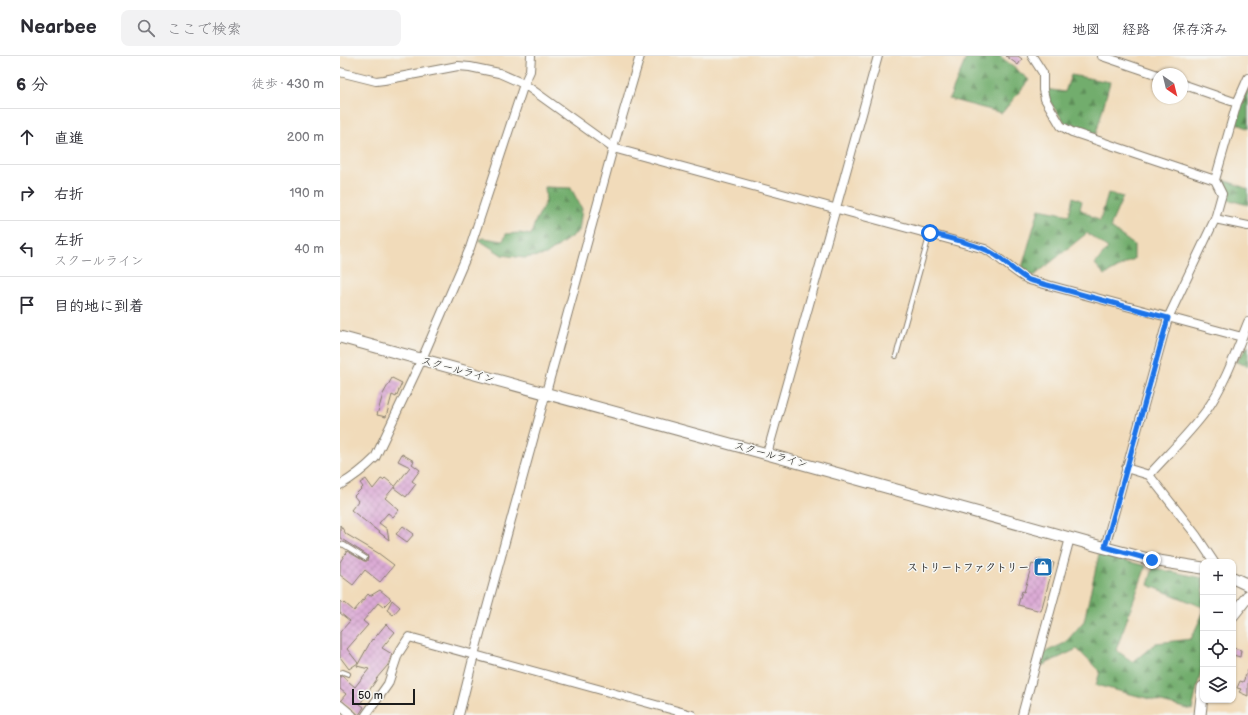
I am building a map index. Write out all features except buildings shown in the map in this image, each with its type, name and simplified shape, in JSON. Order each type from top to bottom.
[{"type":"street","points":[[340,484],[355,476],[374,458],[422,360],[470,248],[524,84],[530,72],[531,56]]},
{"type":"street","points":[[459,715],[474,655],[613,148],[640,56]]},
{"type":"street","points":[[768,454],[878,56]]},
{"type":"street","points":[[1032,56],[1043,73],[1043,90],[1045,99],[1061,126],[1072,132],[1215,180]]},
{"type":"street","points":[[1102,56],[1152,73]]},
{"type":"street","points":[[340,72],[376,81],[433,72],[458,66],[499,73],[524,84],[613,148],[985,249],[1029,280],[1242,338]]},
{"type":"street","points":[[1105,547],[1168,318],[1215,219],[1222,194],[1215,180],[1237,103],[1248,78]]},
{"type":"street","points":[[1188,86],[1237,103]]},
{"type":"street","points":[[1215,219],[1248,226]]},
{"type":"street","points":[[1149,475],[1192,429],[1207,409],[1228,372],[1248,322]]},
{"type":"street","name":"スクールライン","points":[[340,337],[1152,560],[1200,568]]},
{"type":"street","points":[[1126,468],[1149,475],[1196,535],[1212,559]]},
{"type":"street","points":[[1022,715],[1070,538]]},
{"type":"street","points":[[1236,579],[1248,585]]},
{"type":"street","points":[[1236,611],[1248,596]]},
{"type":"street","points":[[366,715],[388,684],[398,654],[409,636],[692,715]]},
{"type":"street","points":[[1200,715],[1201,703]]},
{"type":"street","points":[[340,705],[352,715]]},
{"type":"lane","points":[[896,356],[930,233]]},
{"type":"lane","points":[[340,544],[365,558]]},
{"type":"lane","points":[[340,673],[343,672],[348,674]]},
{"type":"green space","points":[[967,56],[1000,56],[1029,80],[1002,113],[949,99]]},
{"type":"green space","points":[[1071,75],[1110,82],[1096,134],[1066,124],[1052,105],[1045,89],[1065,92]]},
{"type":"green space","points":[[1248,89],[1248,129],[1235,122]]},
{"type":"green space","points":[[1219,178],[1248,189],[1248,205],[1225,199]]},
{"type":"green space","points":[[545,187],[571,188],[582,209],[579,231],[546,255],[524,258],[502,255],[479,240],[484,238],[503,241],[506,234],[519,233],[531,235],[535,222],[546,201]]},
{"type":"green space","points":[[1108,193],[1123,197],[1111,224],[1111,228],[1134,245],[1134,259],[1105,275],[1095,264],[1108,248],[1087,233],[1034,276],[1021,271],[1039,209],[1069,215],[1073,197],[1082,201],[1080,209],[1100,221]]},
{"type":"green space","points":[[1248,346],[1248,366],[1236,362]]},
{"type":"green space","points":[[1099,554],[1146,566],[1116,650],[1133,662],[1156,643],[1191,639],[1200,620],[1200,675],[1192,710],[1096,685],[1100,672],[1077,649],[1039,667],[1041,654],[1065,643],[1084,621]]},
{"type":"green space","points":[[1153,568],[1200,577],[1200,606],[1148,585]]},
{"type":"place","name":"ストリートファクトリー","points":[[1043,567]]},
{"type":"route","points":[[930,233],[985,249],[1029,280],[1168,318],[1105,547],[1152,560]]}]
